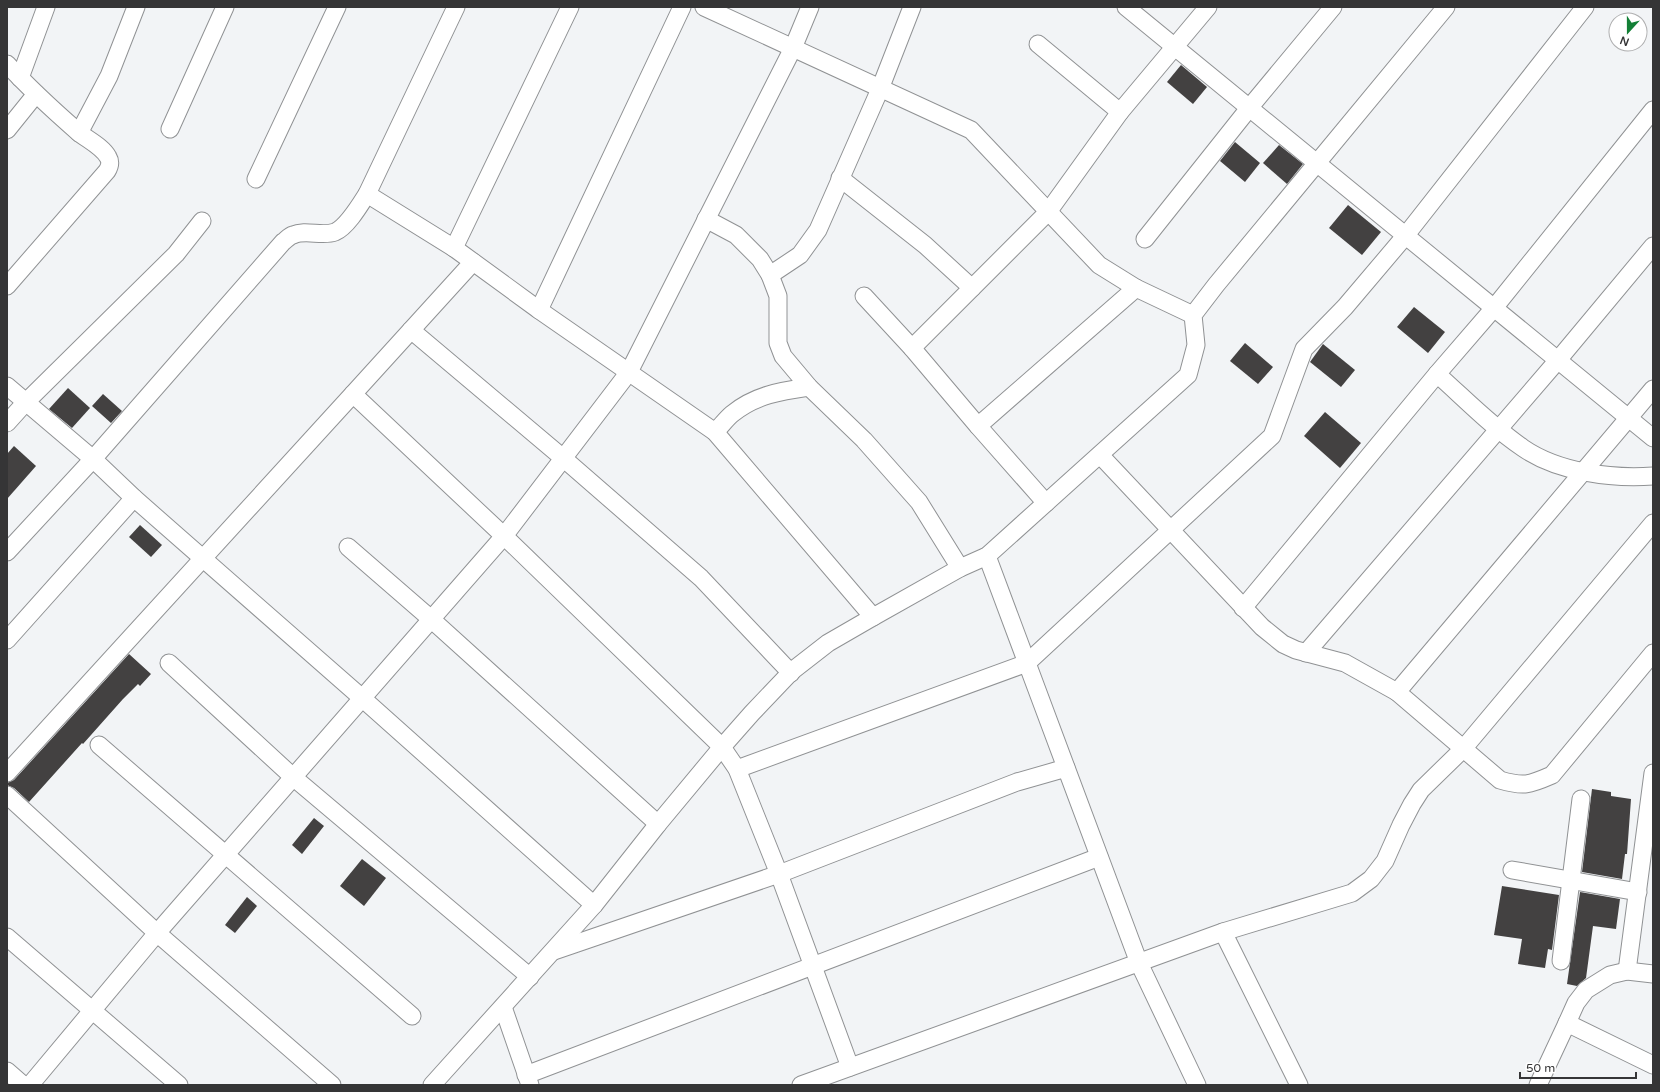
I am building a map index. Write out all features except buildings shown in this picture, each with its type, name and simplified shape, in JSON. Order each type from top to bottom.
[{"type":"street","points":[[20,78],[46,7]]},
{"type":"street","points":[[79,133],[110,76],[136,7]]},
{"type":"street","points":[[170,129],[225,7]]},
{"type":"street","points":[[256,178],[337,7]]},
{"type":"street","points":[[7,552],[93,459],[283,242],[292,235],[337,232],[350,219],[367,194],[456,7]]},
{"type":"street","points":[[454,248],[570,7]]},
{"type":"street","points":[[539,310],[682,7]]},
{"type":"street","points":[[704,7],[971,130],[1099,265],[1136,288],[1193,315]]},
{"type":"street","points":[[30,1085],[157,933],[504,536],[629,372],[792,48],[810,7]]},
{"type":"street","points":[[770,275],[800,255],[818,230],[880,89],[912,7]]},
{"type":"street","points":[[1126,7],[1653,438]]},
{"type":"street","points":[[912,348],[1048,212],[1120,112],[1208,7]]},
{"type":"street","points":[[1145,239],[1250,107],[1333,7]]},
{"type":"street","points":[[432,1085],[594,905],[658,824],[722,747],[752,713],[791,673],[828,643],[873,616],[960,568],[987,556],[1188,375],[1196,345],[1193,315],[1216,285],[1446,7]]},
{"type":"street","points":[[737,769],[1027,663],[1272,436],[1304,349],[1345,307],[1406,235],[1585,7]]},
{"type":"street","points":[[1038,44],[1120,112]]},
{"type":"street","points":[[7,64],[36,94],[79,133],[104,152],[110,165],[107,172],[7,286]]},
{"type":"street","points":[[7,130],[36,94]]},
{"type":"street","points":[[1243,608],[1437,374],[1494,308],[1653,110]]},
{"type":"street","points":[[840,178],[924,244],[972,288]]},
{"type":"street","points":[[367,194],[454,248],[539,310],[715,432],[873,616]]},
{"type":"street","points":[[706,219],[736,235],[760,259],[770,275],[778,296],[778,342],[783,356],[809,387],[864,440],[919,502],[960,568]]},
{"type":"street","points":[[7,423],[25,403],[176,254],[202,221]]},
{"type":"street","points":[[1306,653],[1558,360],[1653,246]]},
{"type":"street","points":[[7,773],[473,262]]},
{"type":"street","points":[[978,426],[1136,288]]},
{"type":"street","points":[[864,296],[912,348],[1046,503]]},
{"type":"street","points":[[411,330],[563,458],[701,578],[791,673]]},
{"type":"street","points":[[1437,374],[1524,448],[1559,466],[1602,475],[1653,476]]},
{"type":"street","points":[[7,386],[25,403],[93,459],[134,498],[362,698],[594,905]]},
{"type":"street","points":[[715,432],[732,414],[760,396],[782,390],[809,387]]},
{"type":"street","points":[[1397,692],[1653,389]]},
{"type":"street","points":[[353,394],[504,536],[722,747],[737,769],[779,874],[850,1067]]},
{"type":"street","points":[[1100,455],[1243,608],[1282,644],[1306,653],[1345,663],[1397,692],[1500,780],[1520,786],[1535,783],[1552,775],[1653,653]]},
{"type":"street","points":[[7,640],[134,498]]},
{"type":"street","points":[[801,1085],[1223,932],[1352,893],[1372,879],[1385,861],[1412,804],[1421,790],[1463,749],[1653,523]]},
{"type":"street","points":[[348,547],[431,619],[658,824]]},
{"type":"street","points":[[987,556],[1139,962],[1197,1085]]},
{"type":"street","points":[[169,663],[293,777],[530,977]]},
{"type":"street","points":[[99,745],[412,1016]]},
{"type":"street","points":[[552,952],[779,874],[1017,782],[1066,768]]},
{"type":"street","points":[[1627,971],[1653,773]]},
{"type":"street","points":[[7,795],[157,933],[332,1085]]},
{"type":"street","points":[[1561,961],[1581,799]]},
{"type":"street","points":[[503,1007],[528,1080],[812,967],[1099,857]]},
{"type":"street","points":[[1512,870],[1638,892]]},
{"type":"street","points":[[1223,932],[1299,1085]]},
{"type":"street","points":[[7,938],[179,1085]]},
{"type":"street","points":[[1538,1085],[1576,1003],[1586,990],[1610,975],[1627,971],[1653,974]]},
{"type":"street","points":[[1567,1023],[1653,1065]]},
{"type":"street","points":[[7,1071],[23,1085]]}]
